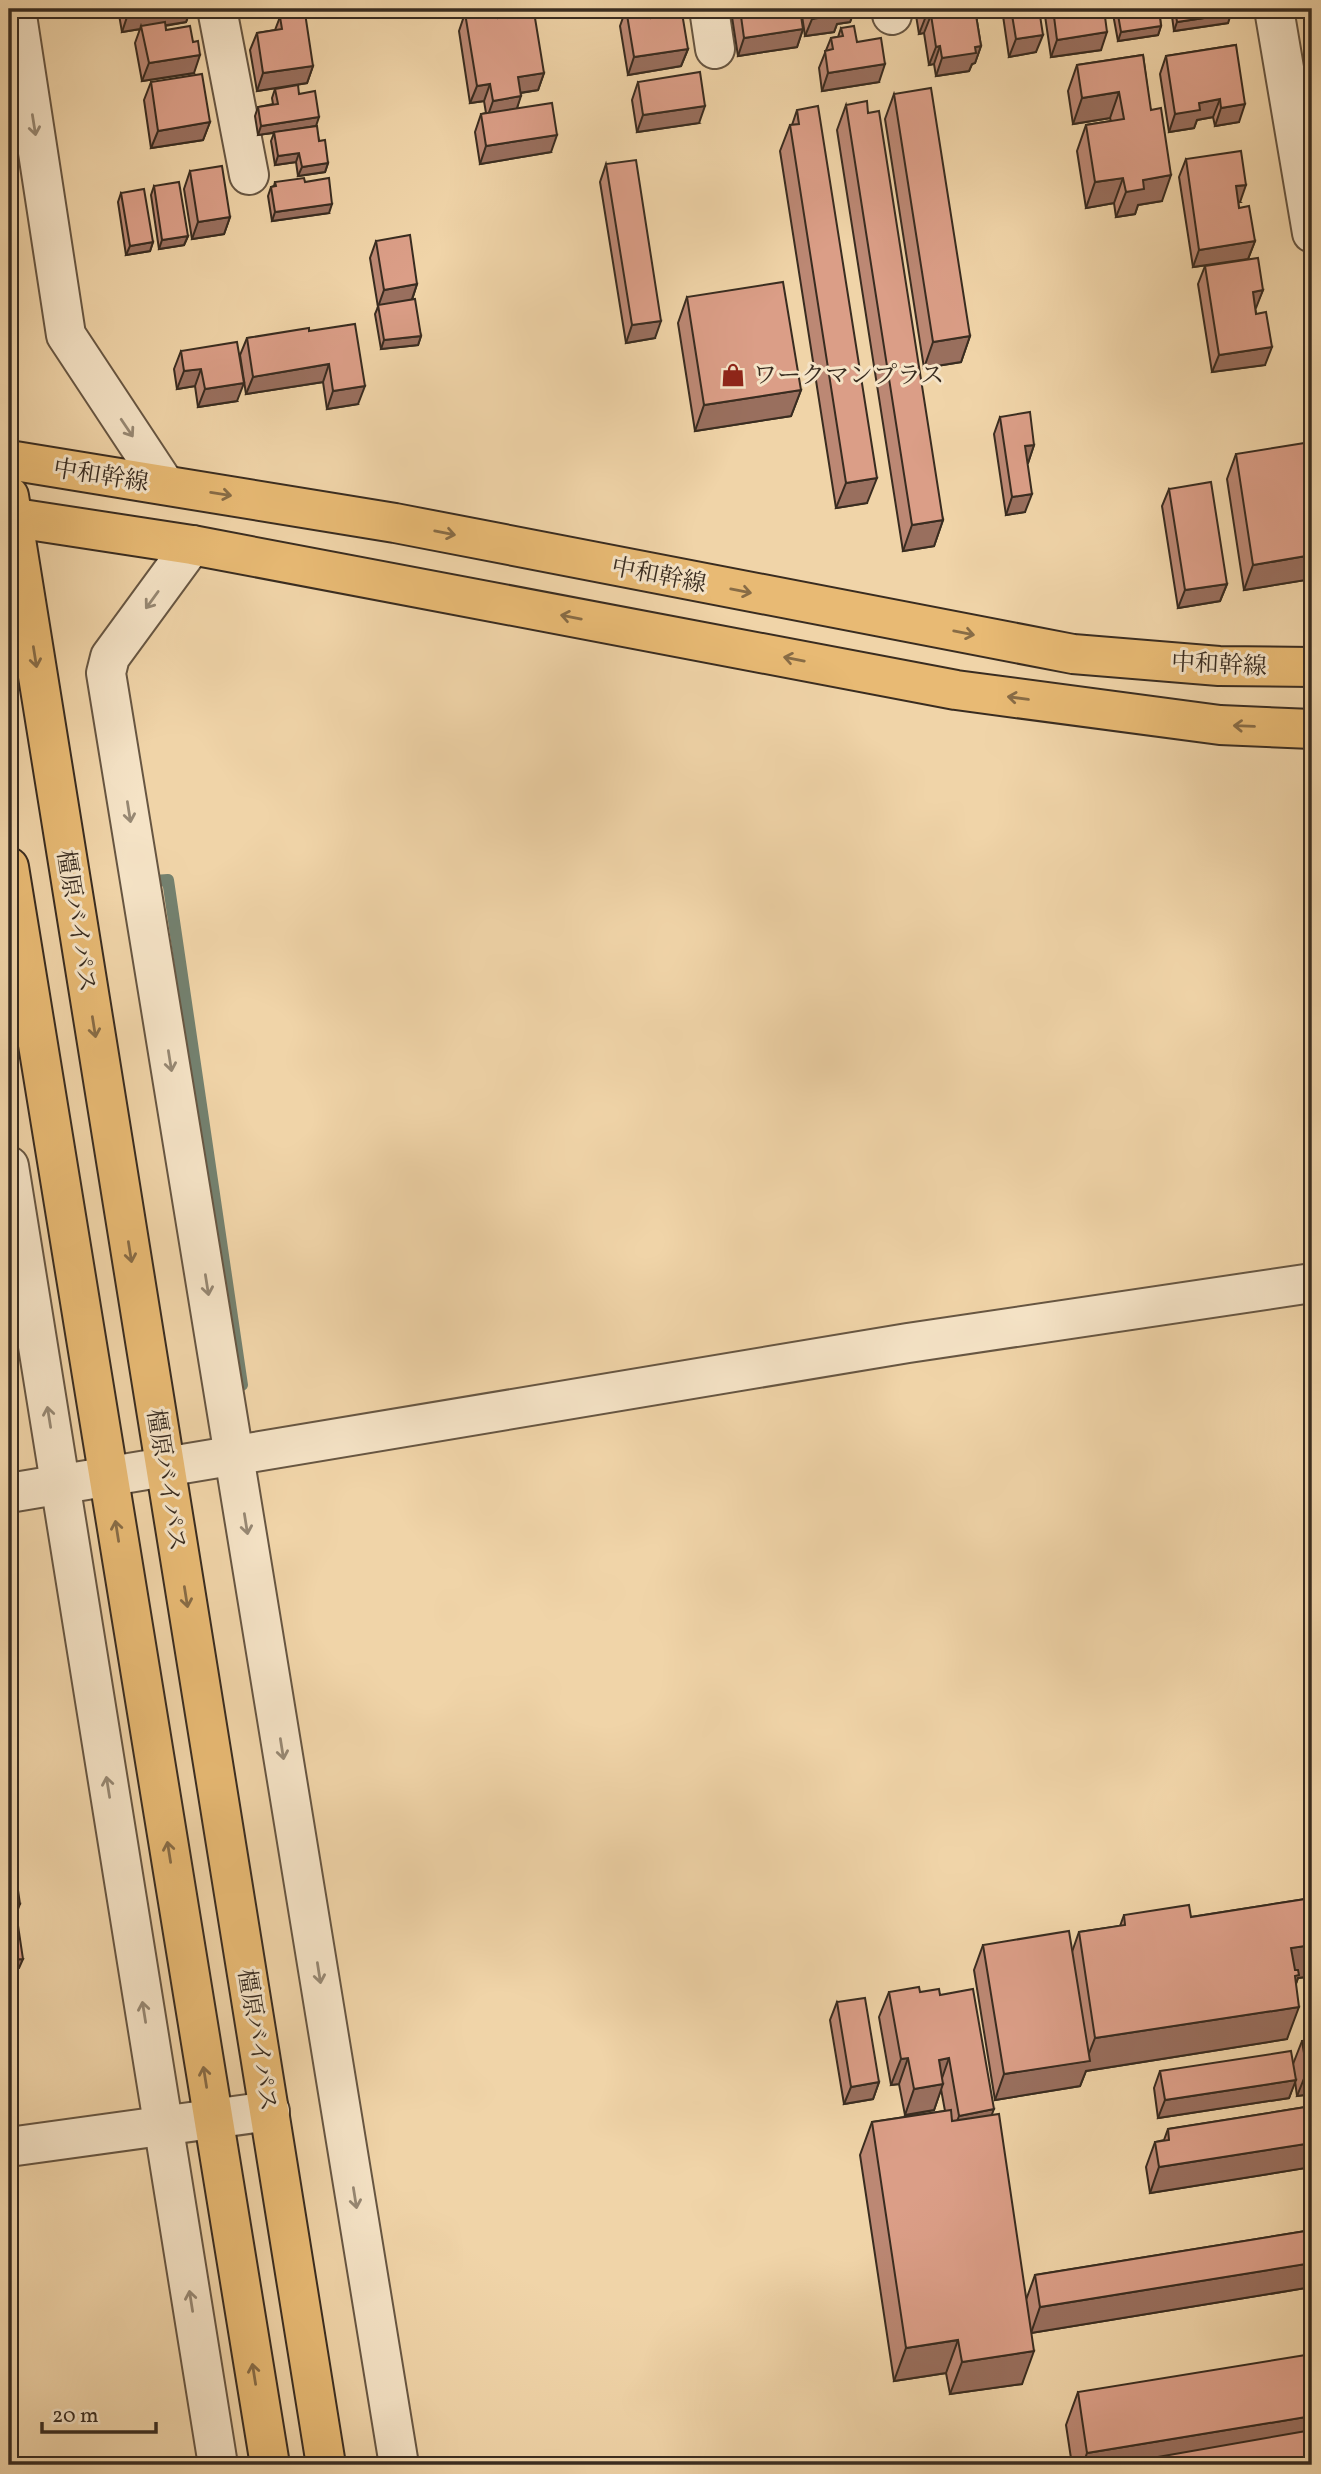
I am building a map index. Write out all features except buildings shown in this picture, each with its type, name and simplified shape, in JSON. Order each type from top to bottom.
[{"type":"main road","name":"中和幹線","points":[[9,460],[395,523],[1073,654],[1219,666],[1312,667]]},
{"type":"main road","points":[[10,510],[956,690],[1220,725],[1312,729]]},
{"type":"main road","name":"橿原バイパス","points":[[10,510],[326,2465]]},
{"type":"main road","points":[[9,867],[270,2465]]},
{"type":"street","points":[[16,9],[66,335],[165,485]]},
{"type":"street","points":[[217,9],[249,174]]},
{"type":"street","points":[[709,9],[715,49]]},
{"type":"street","points":[[1274,9],[1312,233]]},
{"type":"street","points":[[192,545],[110,657],[106,673],[399,2465]]},
{"type":"street","points":[[9,1166],[218,2465]]},
{"type":"street","points":[[9,1493],[908,1343],[1312,1283]]},
{"type":"street","points":[[9,2147],[270,2111]]},
{"type":"waterway","points":[[154,881],[168,880],[242,1385]]},
{"type":"place","name":"ワークマンプラス","points":[[733,375]]}]
